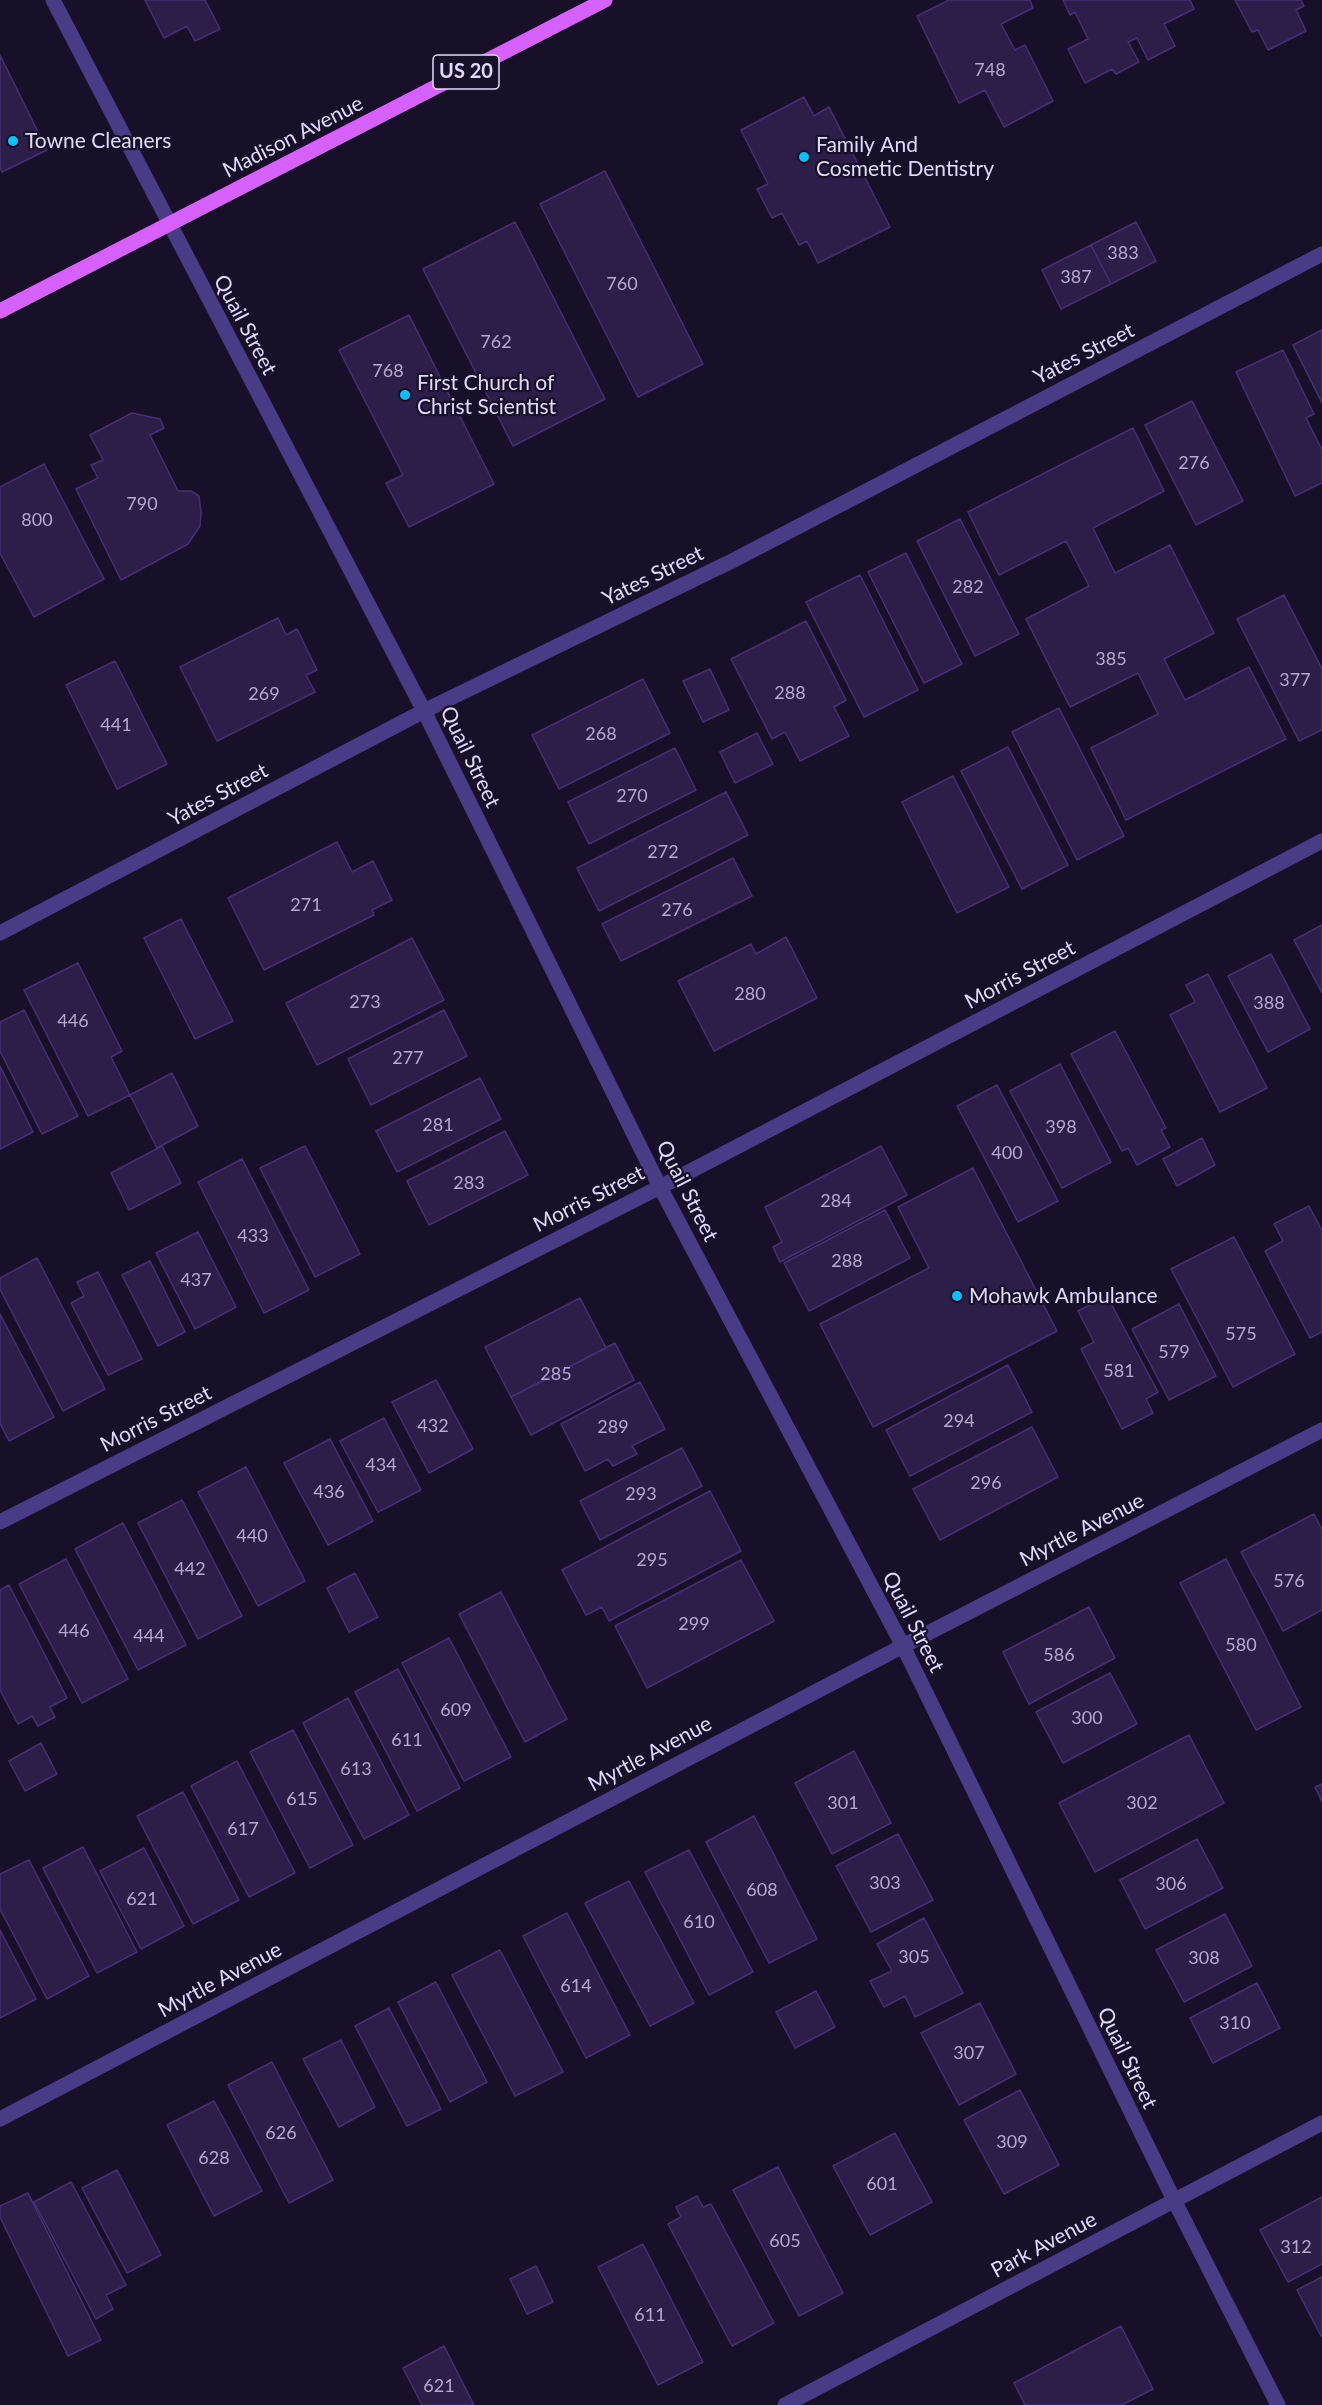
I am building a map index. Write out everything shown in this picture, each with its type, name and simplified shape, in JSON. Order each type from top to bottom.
[{"type":"main road","name":"Madison Avenue","points":[[0,311],[605,0]]},
{"type":"street","name":"Quail Street","points":[[53,0],[424,711],[660,1187],[903,1646],[1174,2200],[1278,2405]]},
{"type":"street","name":"Yates Street","points":[[0,933],[424,711],[734,560],[1322,254]]},
{"type":"street","name":"Morris Street","points":[[0,1522],[660,1187],[1322,841]]},
{"type":"street","name":"Myrtle Avenue","points":[[0,2119],[903,1646],[1322,1430]]},
{"type":"street","name":"Park Avenue","points":[[785,2405],[1322,2123]]},
{"type":"building","points":[[145,0],[205,0],[220,29],[195,41],[187,26],[164,38]]},
{"type":"building","points":[[949,0],[1030,0],[1033,8],[1001,24],[1015,50],[1025,45],[1053,101],[1004,127],[985,90],[959,103],[917,16]]},
{"type":"building","points":[[1063,0],[1190,0],[1194,9],[1164,24],[1175,46],[1148,60],[1137,38],[1128,42],[1139,62],[1116,74],[1112,69],[1085,83],[1068,49],[1088,39],[1075,12],[1070,15]]},
{"type":"building","points":[[1235,0],[1301,0],[1304,6],[1296,10],[1306,31],[1268,50],[1258,30],[1252,32]]},
{"type":"building","points":[[0,55],[47,150],[2,172],[0,167]]},
{"type":"building","name":"Family And Cosmetic Dentistry","points":[[804,97],[814,116],[829,107],[890,227],[818,263],[807,241],[799,245],[782,213],[772,218],[757,189],[768,184],[741,130]]},
{"type":"building","points":[[605,171],[703,364],[638,397],[540,204]]},
{"type":"building","points":[[515,222],[605,399],[513,446],[423,269]]},
{"type":"building","points":[[1136,222],[1156,261],[1111,284],[1091,245]]},
{"type":"building","points":[[1091,245],[1111,284],[1061,309],[1042,270]]},
{"type":"building","name":"First Church of Christ Scientist","points":[[409,315],[494,484],[409,527],[386,483],[403,475],[339,350]]},
{"type":"building","points":[[1322,330],[1322,403],[1293,345]]},
{"type":"building","points":[[1283,350],[1314,414],[1306,418],[1322,450],[1322,483],[1295,496],[1236,372]]},
{"type":"building","points":[[1192,401],[1243,501],[1196,525],[1145,425]]},
{"type":"building","points":[[132,413],[160,419],[164,428],[150,435],[178,491],[191,491],[199,496],[201,512],[200,526],[188,544],[121,580],[76,489],[98,478],[91,465],[103,460],[90,435]]},
{"type":"building","points":[[1133,428],[1164,491],[1093,528],[1115,573],[1170,545],[1214,633],[1164,659],[1185,700],[1249,667],[1286,739],[1126,820],[1091,748],[1158,714],[1138,673],[1070,707],[1026,619],[1089,586],[1066,541],[999,575],[968,512]]},
{"type":"building","points":[[44,464],[104,579],[34,617],[0,553],[0,487]]},
{"type":"building","points":[[960,519],[1019,634],[975,656],[917,541]]},
{"type":"building","points":[[906,553],[962,664],[924,683],[868,572]]},
{"type":"building","points":[[860,575],[918,690],[864,717],[806,602]]},
{"type":"building","points":[[1284,595],[1322,669],[1322,730],[1299,741],[1237,619]]},
{"type":"building","points":[[278,618],[286,635],[297,629],[317,670],[306,675],[315,692],[217,741],[180,667]]},
{"type":"building","points":[[806,621],[846,700],[834,707],[849,736],[800,761],[785,732],[772,739],[731,659]]},
{"type":"building","points":[[115,661],[167,764],[117,789],[66,685]]},
{"type":"building","points":[[710,669],[729,710],[703,722],[683,681]]},
{"type":"building","points":[[643,679],[670,733],[559,789],[532,735]]},
{"type":"building","points":[[1059,708],[1124,836],[1077,860],[1012,732]]},
{"type":"building","points":[[757,733],[773,764],[735,783],[720,752]]},
{"type":"building","points":[[1008,747],[1068,865],[1022,889],[961,771]]},
{"type":"building","points":[[675,748],[696,790],[589,844],[568,802]]},
{"type":"building","points":[[953,776],[1009,887],[957,913],[902,802]]},
{"type":"building","points":[[726,792],[748,835],[599,911],[577,868]]},
{"type":"building","points":[[337,842],[352,872],[373,861],[392,900],[372,910],[374,915],[264,970],[228,898]]},
{"type":"building","points":[[733,858],[752,896],[621,961],[602,924]]},
{"type":"building","points":[[181,919],[233,1021],[195,1039],[144,938]]},
{"type":"building","points":[[1322,925],[1322,993],[1294,940]]},
{"type":"building","points":[[786,937],[817,998],[714,1051],[678,981],[751,944],[756,954]]},
{"type":"building","points":[[412,938],[444,1000],[317,1065],[286,1003]]},
{"type":"building","points":[[1271,954],[1310,1029],[1268,1052],[1228,976]]},
{"type":"building","points":[[78,963],[122,1051],[111,1057],[130,1095],[88,1116],[24,990]]},
{"type":"building","points":[[1208,974],[1267,1088],[1220,1112],[1170,1015],[1195,1002],[1186,985]]},
{"type":"building","points":[[24,1010],[78,1116],[42,1134],[0,1051],[0,1022]]},
{"type":"building","points":[[444,1010],[467,1056],[371,1105],[348,1059]]},
{"type":"building","points":[[1115,1031],[1166,1128],[1161,1130],[1170,1147],[1137,1165],[1128,1148],[1122,1151],[1071,1054]]},
{"type":"building","points":[[1060,1064],[1111,1162],[1062,1188],[1010,1091]]},
{"type":"building","points":[[0,1066],[33,1132],[0,1149]]},
{"type":"building","points":[[172,1073],[198,1126],[157,1148],[130,1095]]},
{"type":"building","points":[[480,1078],[501,1119],[397,1172],[376,1131]]},
{"type":"building","points":[[997,1085],[1058,1201],[1018,1222],[957,1106]]},
{"type":"building","points":[[505,1131],[528,1175],[429,1225],[407,1181]]},
{"type":"building","points":[[1202,1138],[1215,1165],[1177,1186],[1163,1159]]},
{"type":"building","points":[[162,1146],[181,1183],[129,1210],[111,1173]]},
{"type":"building","points":[[305,1146],[360,1254],[315,1277],[260,1168]]},
{"type":"building","points":[[881,1146],[907,1195],[780,1262],[773,1247],[782,1242],[765,1207]]},
{"type":"building","points":[[242,1159],[309,1290],[264,1313],[198,1182]]},
{"type":"building","name":"Mohawk Ambulance","points":[[973,1168],[1057,1331],[873,1427],[820,1324],[929,1268],[898,1207]]},
{"type":"building","points":[[1309,1206],[1322,1231],[1322,1332],[1310,1338],[1265,1251],[1283,1241],[1274,1224]]},
{"type":"building","points":[[885,1210],[910,1258],[809,1311],[784,1263]]},
{"type":"building","points":[[198,1232],[236,1307],[195,1329],[156,1253]]},
{"type":"building","points":[[1234,1237],[1295,1354],[1233,1387],[1171,1269]]},
{"type":"building","points":[[37,1258],[105,1389],[63,1411],[0,1289],[0,1278]]},
{"type":"building","points":[[150,1261],[185,1332],[158,1346],[122,1275]]},
{"type":"building","points":[[98,1272],[142,1359],[108,1375],[71,1303],[84,1296],[77,1282]]},
{"type":"building","points":[[1107,1296],[1158,1392],[1146,1399],[1153,1413],[1122,1429],[1081,1349],[1094,1342],[1078,1311]]},
{"type":"building","points":[[580,1298],[606,1348],[511,1397],[485,1347]]},
{"type":"building","points":[[1179,1304],[1216,1376],[1169,1400],[1132,1329]]},
{"type":"building","points":[[0,1314],[54,1417],[9,1441],[0,1423]]},
{"type":"building","points":[[615,1343],[634,1380],[531,1435],[511,1397]]},
{"type":"building","points":[[1008,1365],[1032,1412],[910,1476],[886,1430]]},
{"type":"building","points":[[436,1380],[473,1449],[429,1473],[392,1402]]},
{"type":"building","points":[[640,1382],[665,1429],[632,1446],[637,1454],[613,1466],[608,1459],[585,1471],[561,1424]]},
{"type":"building","points":[[384,1418],[421,1490],[378,1512],[340,1441]]},
{"type":"building","points":[[1032,1427],[1058,1477],[940,1540],[913,1489]]},
{"type":"building","points":[[330,1439],[373,1521],[328,1545],[284,1463]]},
{"type":"building","points":[[682,1448],[702,1486],[600,1540],[580,1501]]},
{"type":"building","points":[[246,1467],[305,1581],[258,1606],[198,1492]]},
{"type":"building","points":[[710,1491],[741,1551],[609,1621],[602,1607],[586,1615],[562,1570]]},
{"type":"building","points":[[182,1500],[242,1616],[198,1639],[138,1523]]},
{"type":"building","points":[[1314,1514],[1322,1530],[1322,1610],[1283,1631],[1241,1552]]},
{"type":"building","points":[[123,1523],[186,1645],[138,1670],[75,1549]]},
{"type":"building","points":[[66,1559],[128,1679],[82,1703],[19,1584]]},
{"type":"building","points":[[1226,1559],[1301,1707],[1256,1730],[1180,1583]]},
{"type":"building","points":[[741,1560],[774,1621],[647,1688],[615,1626]]},
{"type":"building","points":[[355,1573],[378,1617],[349,1632],[327,1588]]},
{"type":"building","points":[[9,1585],[67,1698],[50,1707],[55,1717],[38,1726],[32,1716],[18,1724],[0,1690],[0,1590]]},
{"type":"building","points":[[501,1592],[567,1719],[525,1742],[459,1614]]},
{"type":"building","points":[[1089,1607],[1115,1658],[1029,1704],[1003,1652]]},
{"type":"building","points":[[449,1638],[511,1757],[464,1781],[402,1663]]},
{"type":"building","points":[[398,1669],[460,1788],[417,1811],[355,1692]]},
{"type":"building","points":[[1110,1673],[1137,1724],[1063,1763],[1036,1712]]},
{"type":"building","points":[[348,1698],[409,1815],[364,1839],[303,1723]]},
{"type":"building","points":[[293,1730],[353,1845],[310,1868],[250,1752]]},
{"type":"building","points":[[1189,1735],[1224,1803],[1095,1872],[1059,1803]]},
{"type":"building","points":[[41,1743],[57,1774],[25,1791],[9,1761]]},
{"type":"building","points":[[854,1751],[891,1823],[832,1854],[795,1783]]},
{"type":"building","points":[[237,1761],[295,1873],[249,1897],[191,1786]]},
{"type":"building","points":[[1322,1784],[1322,1802],[1315,1787]]},
{"type":"building","points":[[183,1792],[239,1900],[193,1924],[137,1816]]},
{"type":"building","points":[[754,1816],[817,1939],[769,1963],[706,1842]]},
{"type":"building","points":[[898,1834],[933,1900],[871,1932],[836,1866]]},
{"type":"building","points":[[1197,1839],[1223,1888],[1145,1929],[1120,1880]]},
{"type":"building","points":[[83,1847],[137,1952],[97,1973],[43,1868]]},
{"type":"building","points":[[144,1848],[184,1926],[141,1949],[100,1871]]},
{"type":"building","points":[[689,1850],[753,1972],[709,1995],[645,1872]]},
{"type":"building","points":[[29,1860],[89,1976],[47,1999],[0,1909],[0,1874]]},
{"type":"building","points":[[629,1881],[694,2003],[650,2026],[585,1903]]},
{"type":"building","points":[[567,1913],[630,2035],[586,2058],[523,1936]]},
{"type":"building","points":[[1225,1914],[1252,1966],[1184,2002],[1156,1950]]},
{"type":"building","points":[[924,1918],[963,1993],[915,2017],[905,1996],[884,2007],[870,1981],[892,1971],[877,1944]]},
{"type":"building","points":[[0,1930],[36,1999],[0,2018]]},
{"type":"building","points":[[500,1950],[563,2072],[515,2096],[452,1975]]},
{"type":"building","points":[[436,1982],[487,2082],[450,2102],[398,2002]]},
{"type":"building","points":[[1257,1983],[1280,2028],[1213,2063],[1190,2018]]},
{"type":"building","points":[[816,1991],[835,2027],[795,2048],[776,2012]]},
{"type":"building","points":[[980,2003],[1016,2074],[959,2105],[921,2033]]},
{"type":"building","points":[[389,2008],[441,2109],[407,2126],[355,2026]]},
{"type":"building","points":[[341,2040],[375,2107],[339,2127],[303,2059]]},
{"type":"building","points":[[272,2062],[333,2180],[289,2203],[228,2085]]},
{"type":"building","points":[[1020,2090],[1059,2165],[1004,2194],[964,2120]]},
{"type":"building","points":[[214,2101],[262,2191],[214,2216],[167,2125]]},
{"type":"building","points":[[895,2133],[932,2202],[870,2235],[833,2166]]},
{"type":"building","points":[[778,2167],[843,2293],[799,2316],[733,2190]]},
{"type":"building","points":[[117,2170],[161,2255],[127,2273],[82,2188]]},
{"type":"building","points":[[71,2182],[126,2285],[106,2295],[113,2309],[96,2319],[34,2202]]},
{"type":"building","points":[[28,2193],[101,2340],[68,2356],[0,2217],[0,2206]]},
{"type":"building","points":[[697,2196],[703,2207],[711,2204],[774,2323],[732,2346],[668,2224],[681,2217],[676,2207]]},
{"type":"building","points":[[1322,2197],[1322,2264],[1288,2282],[1260,2230]]},
{"type":"building","points":[[643,2244],[703,2362],[658,2385],[598,2267]]},
{"type":"building","points":[[536,2266],[553,2302],[527,2314],[510,2279]]},
{"type":"building","points":[[1322,2277],[1322,2336],[1321,2336],[1297,2290]]},
{"type":"building","points":[[1121,2326],[1153,2389],[1122,2405],[1025,2405],[1014,2383]]},
{"type":"building","points":[[444,2346],[474,2405],[422,2405],[403,2368]]},
{"type":"place","name":"Towne Cleaners","points":[[13,141]]},
{"type":"place","name":"Family And Cosmetic Dentistry","points":[[804,157]]},
{"type":"place","name":"First Church of Christ Scientist","points":[[405,395]]},
{"type":"place","name":"Mohawk Ambulance","points":[[957,1296]]}]
